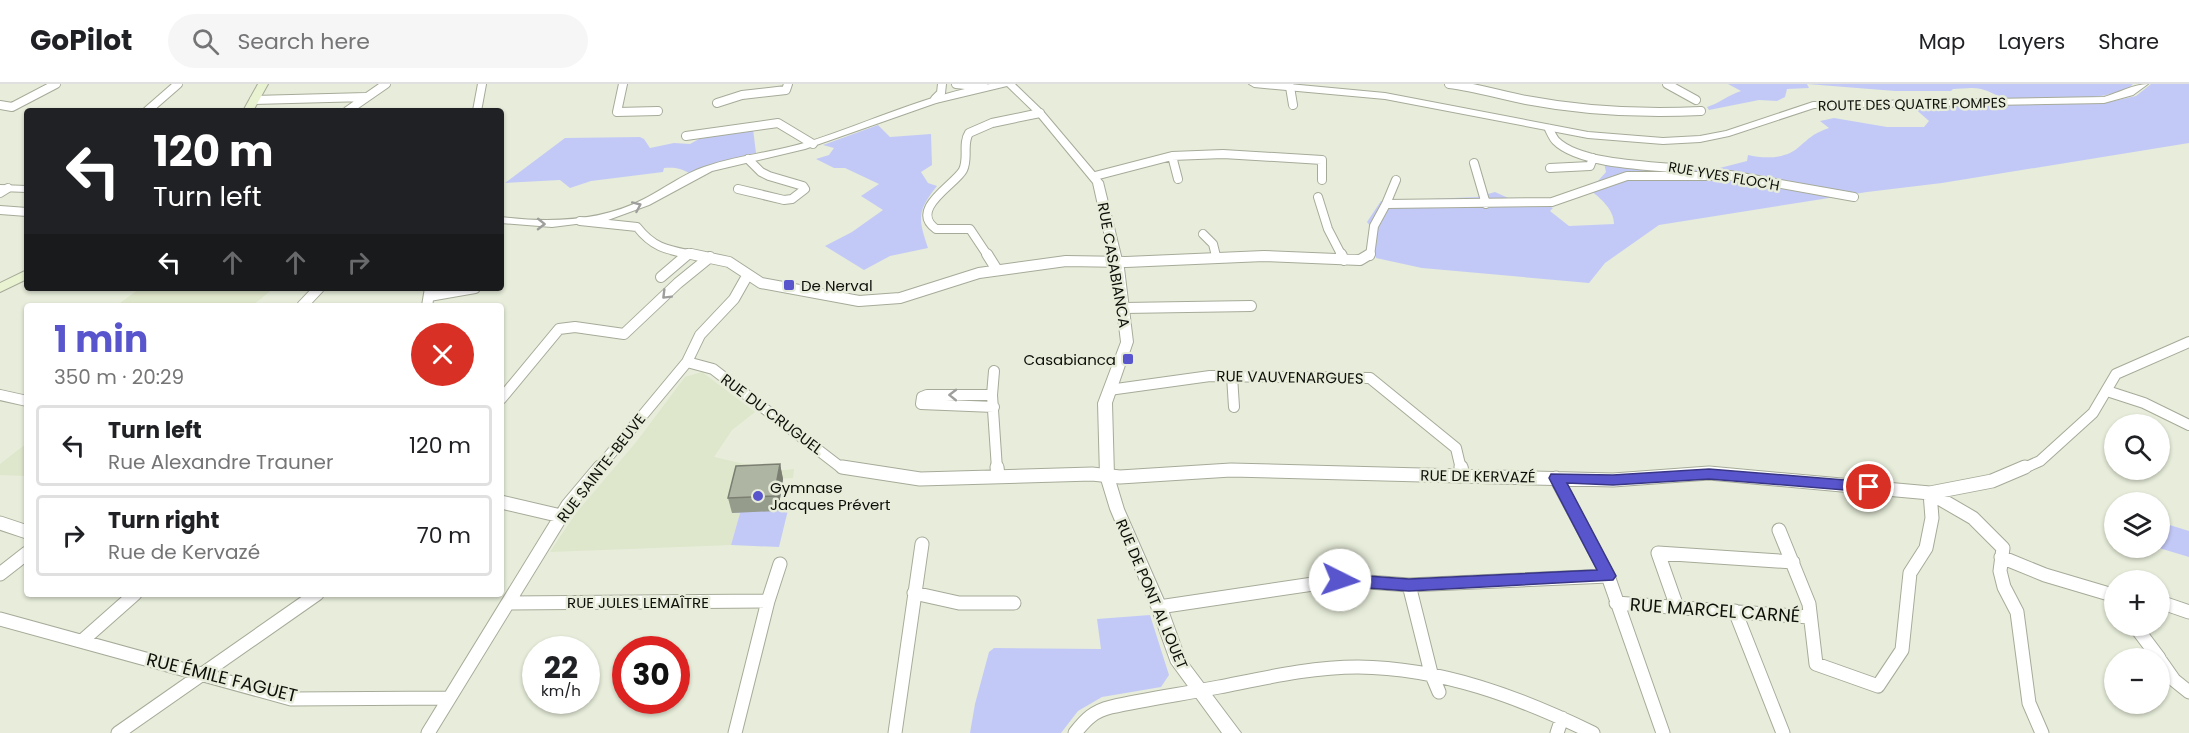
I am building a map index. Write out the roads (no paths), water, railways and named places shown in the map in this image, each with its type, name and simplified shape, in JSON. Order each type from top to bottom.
[{"type":"main road","points":[[250,108],[263,84]]},
{"type":"main road","points":[[0,288],[24,276]]},
{"type":"street","points":[[0,105],[12,107],[56,84]]},
{"type":"street","points":[[150,108],[178,84]]},
{"type":"street","points":[[351,108],[386,84]]},
{"type":"street","points":[[478,108],[482,84]]},
{"type":"street","points":[[623,84],[617,112],[658,111]]},
{"type":"street","points":[[717,103],[730,97],[750,93],[786,90],[788,84]]},
{"type":"street","points":[[935,99],[941,93],[942,84]]},
{"type":"street","points":[[956,84],[984,87]]},
{"type":"street","points":[[504,220],[534,224],[580,221],[614,215],[636,207],[697,173],[813,144],[935,99],[984,87],[1008,84]]},
{"type":"street","name":"RUE CASABIANCA","points":[[1008,84],[1040,113],[1095,176],[1107,212],[1124,308],[1127,342],[1109,390],[1105,417],[1107,476]]},
{"type":"street","name":"ROUTE DES QUATRE POMPES","points":[[1254,84],[1403,99],[1549,129],[1666,141],[1701,139],[1737,132],[1790,111],[1814,105],[2104,100],[2130,93],[2143,84]]},
{"type":"street","points":[[1449,84],[1495,84]]},
{"type":"street","points":[[1668,84],[1696,100]]},
{"type":"street","points":[[1466,85],[1524,100],[1554,104],[1622,110],[1701,111]]},
{"type":"street","points":[[1290,87],[1293,105]]},
{"type":"street","points":[[254,100],[366,97]]},
{"type":"street","points":[[997,270],[970,229],[936,229],[928,219],[929,210],[939,190],[962,173],[967,155],[966,138],[970,132],[984,126],[1040,113]]},
{"type":"street","points":[[686,136],[778,123],[813,144]]},
{"type":"street","name":"RUE YVES FLOC'H","points":[[1549,129],[1550,133],[1567,149],[1593,159],[1737,176],[1798,189],[1854,197]]},
{"type":"street","points":[[1095,176],[1173,156],[1223,154],[1322,160],[1322,180]]},
{"type":"street","points":[[1173,156],[1178,179]]},
{"type":"street","points":[[738,189],[784,200],[792,199],[805,189],[803,186],[761,172],[748,159]]},
{"type":"street","name":"RUE YVES FLOC'H","points":[[1550,168],[1590,166],[1593,159]]},
{"type":"street","points":[[1474,163],[1486,204]]},
{"type":"street","points":[[1386,204],[1552,202],[1627,176],[1737,176]]},
{"type":"street","points":[[580,221],[627,224],[637,227],[652,244],[710,257],[739,267],[747,276],[761,283],[844,300],[876,300],[922,292],[949,282],[997,270],[1066,261],[1216,256],[1360,260],[1370,256],[1374,226],[1396,180]]},
{"type":"street","points":[[3,190],[24,189]]},
{"type":"street","points":[[1318,197],[1328,229],[1344,260]]},
{"type":"street","points":[[0,210],[24,212]]},
{"type":"street","points":[[1203,234],[1212,244],[1216,256]]},
{"type":"street","points":[[661,278],[689,253]]},
{"type":"street","points":[[504,395],[559,329],[574,327],[624,334],[678,283],[710,257]]},
{"type":"street","points":[[687,362],[692,348],[702,333],[741,289],[747,276]]},
{"type":"street","points":[[741,289],[761,283]]},
{"type":"street","points":[[305,303],[316,291]]},
{"type":"street","points":[[428,297],[459,291]]},
{"type":"street","points":[[1124,308],[1251,306]]},
{"type":"street","points":[[1930,493],[1992,481],[2040,462],[2093,413],[2116,374],[2189,342]]},
{"type":"street","name":"RUE DU CRUGUEL","points":[[687,362],[713,369],[839,465],[852,470],[920,479],[1092,474],[1107,476]]},
{"type":"street","name":"RUE SAINTE-BEUVE","points":[[428,733],[561,516],[687,362]]},
{"type":"street","points":[[994,371],[993,401],[998,476]]},
{"type":"street","name":"RUE VAUVENARGUES","points":[[1109,390],[1210,375],[1370,378],[1456,448],[1463,475]]},
{"type":"street","points":[[1232,376],[1234,408]]},
{"type":"street","points":[[2107,391],[2144,403],[2189,425]]},
{"type":"street","points":[[927,394],[993,401],[921,404],[922,397],[927,394]]},
{"type":"street","points":[[0,395],[24,400]]},
{"type":"street","name":"RUE DE KERVAZÉ","points":[[1107,476],[1231,470],[1613,480],[1709,474],[1930,493]]},
{"type":"street","name":"RUE DE PONT AL LOUET","points":[[1107,476],[1117,509],[1159,607],[1179,663],[1185,674],[1201,691],[1232,733]]},
{"type":"street","points":[[1556,478],[1608,576],[1663,733]]},
{"type":"street","points":[[1930,493],[1973,518],[2003,548],[2000,571],[2016,612],[2029,703],[2042,733]]},
{"type":"street","name":"RUE MARCEL CARNÉ","points":[[1616,603],[1809,617],[1816,664],[1878,686],[1902,650],[1910,573],[1926,548],[1932,518],[1930,493]]},
{"type":"street","points":[[504,503],[561,516]]},
{"type":"street","points":[[0,523],[24,531]]},
{"type":"street","points":[[1779,530],[1809,604],[1809,617]]},
{"type":"street","points":[[894,733],[922,544]]},
{"type":"street","points":[[1677,607],[1658,553],[1793,562]]},
{"type":"street","points":[[0,574],[24,555]]},
{"type":"street","points":[[2001,557],[2045,575],[2104,594]]},
{"type":"street","points":[[735,733],[768,601],[780,564]]},
{"type":"street","points":[[1159,607],[1340,580],[1409,585],[1608,576]]},
{"type":"street","points":[[1409,585],[1431,673],[1439,692]]},
{"type":"street","points":[[914,593],[958,603],[1014,603]]},
{"type":"street","points":[[83,640],[132,597]]},
{"type":"street","points":[[118,733],[313,597]]},
{"type":"street","name":"RUE JULES LEMAÎTRE","points":[[509,603],[768,601]]},
{"type":"street","points":[[2170,605],[2189,612]]},
{"type":"street","points":[[1735,611],[1783,733]]},
{"type":"street","name":"RUE ÉMILE FAGUET","points":[[0,619],[291,699],[449,698]]},
{"type":"street","points":[[1075,733],[1086,719],[1098,710],[1134,701],[1324,668],[1372,668],[1431,673],[1533,705],[1593,733]]},
{"type":"street","points":[[2170,674],[2189,692]]},
{"type":"street","points":[[1557,733],[1562,718]]},
{"type":"place","name":"De Nerval","points":[[789,285]]},
{"type":"place","name":"Casabianca","points":[[1128,359]]},
{"type":"place","name":"Gymnase Jacques Prévert","points":[[758,496]]}]
